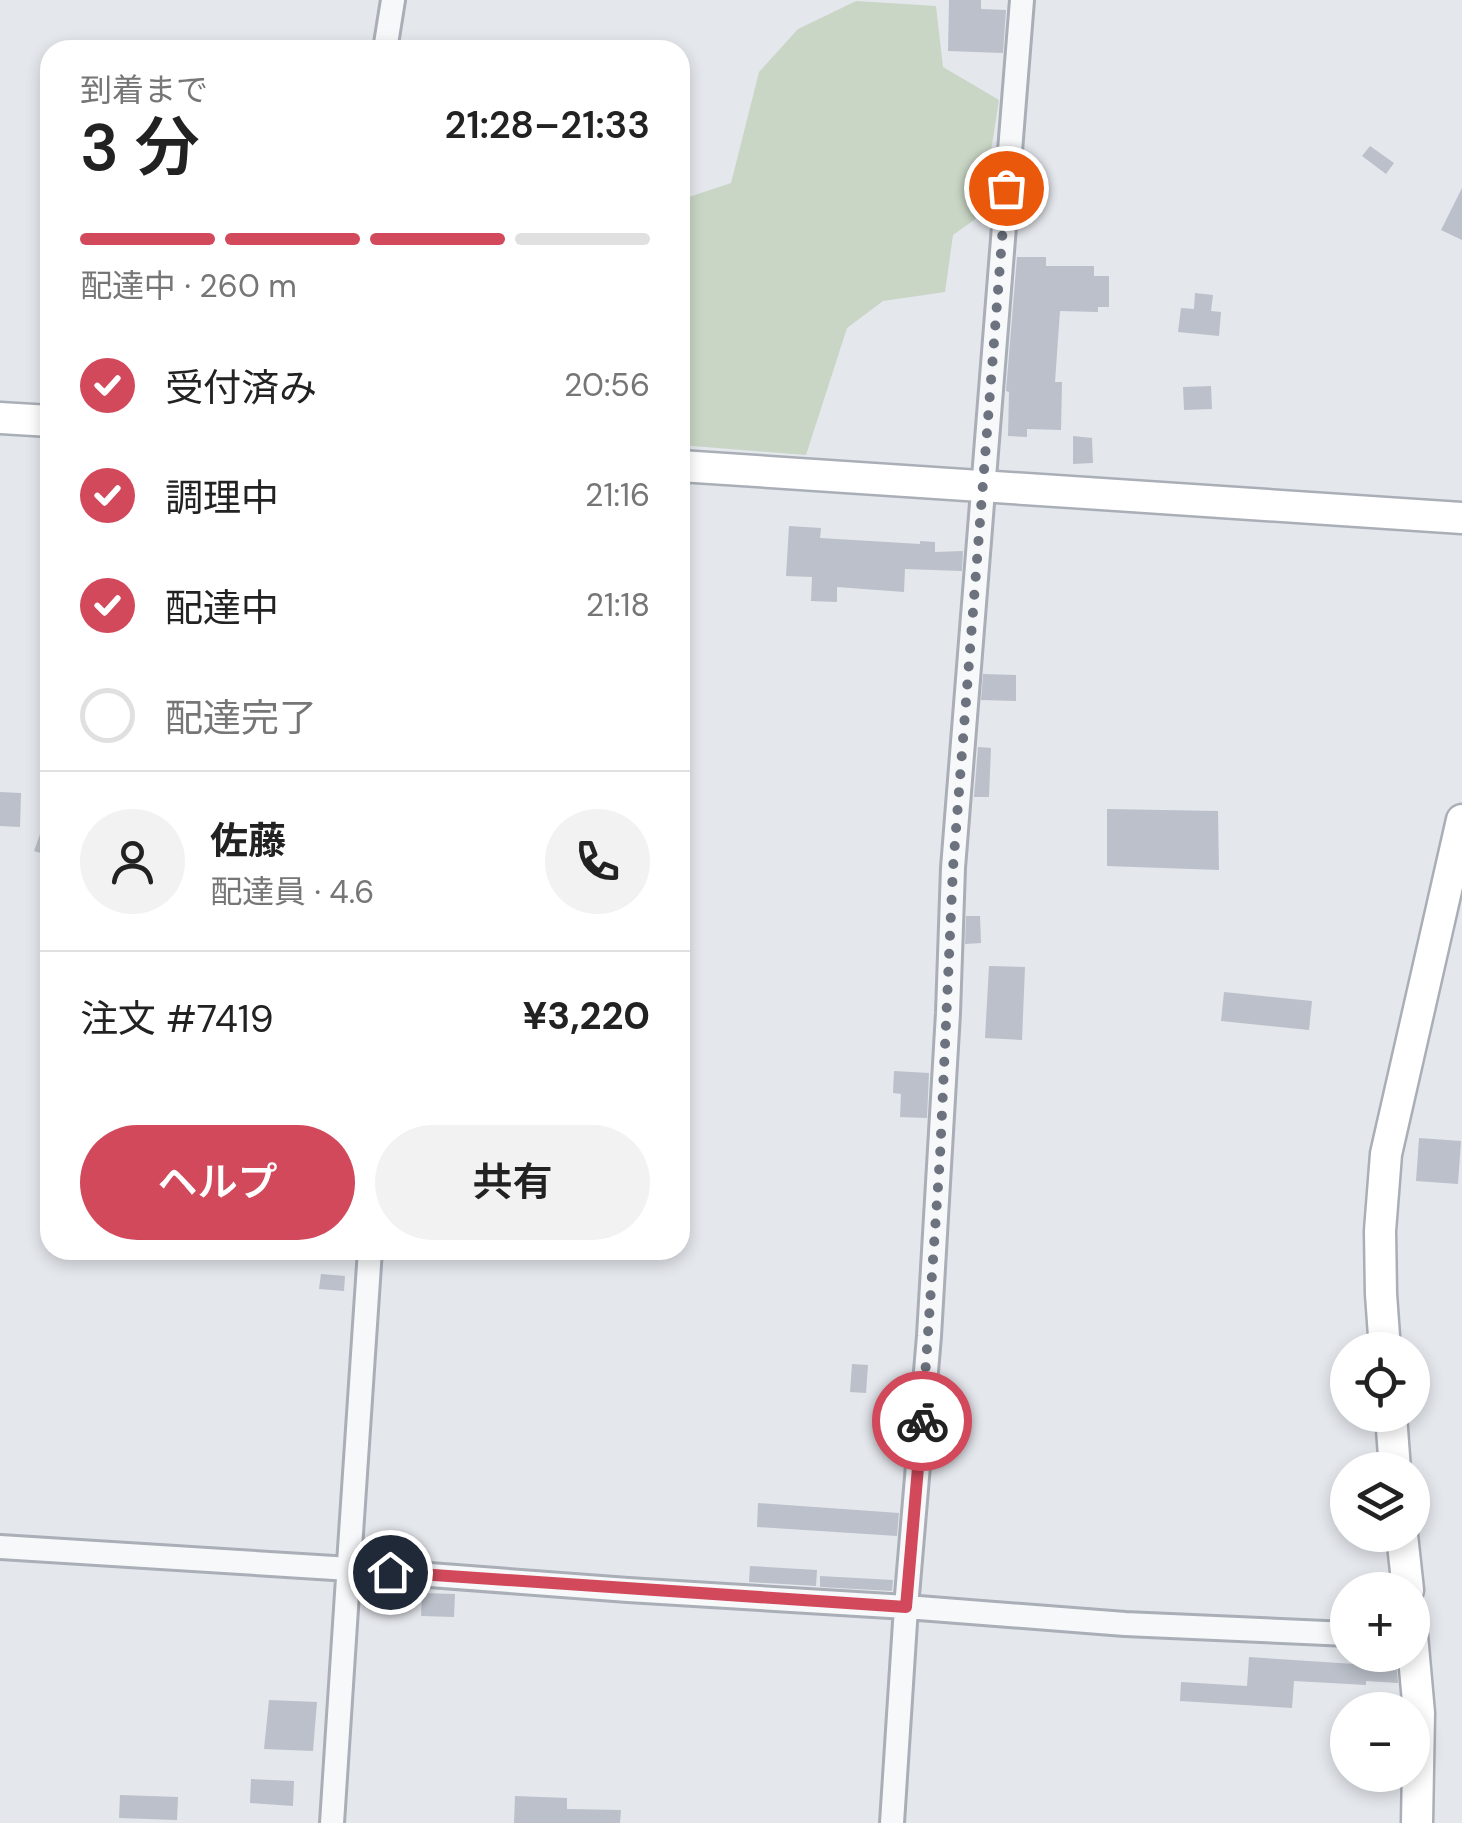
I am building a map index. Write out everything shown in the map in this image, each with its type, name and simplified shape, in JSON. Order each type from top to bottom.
[{"type":"street","points":[[388,40],[394,0]]},
{"type":"street","points":[[892,1823],[929,1336],[953,868],[1022,0]]},
{"type":"street","points":[[0,418],[40,420]]},
{"type":"street","points":[[690,467],[1462,518]]},
{"type":"street","points":[[1384,1332],[1380,1231],[1386,1154],[1462,820]]},
{"type":"street","points":[[332,1823],[369,1260]]},
{"type":"street","points":[[0,1547],[1125,1624],[1330,1633]]},
{"type":"street","points":[[1416,1672],[1417,1823]]},
{"type":"green space","points":[[856,1],[936,6],[943,67],[999,100],[981,215],[953,235],[945,292],[883,301],[847,328],[806,455],[690,446],[690,197],[731,183],[759,72],[798,29]]},
{"type":"building","points":[[949,0],[981,0],[981,9],[1006,10],[1003,53],[948,51]]},
{"type":"building","points":[[1370,146],[1394,163],[1386,174],[1362,156]]},
{"type":"building","points":[[1462,188],[1462,240],[1441,230]]},
{"type":"building","points":[[1017,257],[1046,257],[1046,266],[1094,266],[1094,276],[1109,276],[1109,307],[1098,307],[1098,312],[1060,311],[1055,382],[1062,382],[1061,430],[1027,429],[1027,437],[1008,436],[1006,391]]},
{"type":"building","points":[[1195,293],[1213,295],[1211,311],[1221,312],[1219,336],[1178,332],[1181,308],[1194,309]]},
{"type":"building","points":[[1211,386],[1212,409],[1184,410],[1183,387]]},
{"type":"building","points":[[1073,436],[1092,438],[1093,463],[1073,464]]},
{"type":"building","points":[[789,526],[821,528],[820,538],[935,542],[935,552],[963,551],[962,571],[905,569],[904,592],[837,587],[837,602],[811,601],[812,577],[786,576]]},
{"type":"building","points":[[983,674],[1016,675],[1016,701],[981,700]]},
{"type":"building","points":[[978,747],[991,748],[989,797],[974,797]]},
{"type":"building","points":[[0,792],[21,793],[20,827],[0,826]]},
{"type":"building","points":[[1107,809],[1218,811],[1219,870],[1107,866]]},
{"type":"building","points":[[966,916],[980,916],[981,943],[965,944]]},
{"type":"building","points":[[989,966],[1025,967],[1022,1040],[985,1038]]},
{"type":"building","points":[[1224,992],[1312,1001],[1309,1030],[1221,1021]]},
{"type":"building","points":[[894,1071],[929,1073],[927,1118],[900,1117],[901,1094],[893,1093]]},
{"type":"building","points":[[1419,1138],[1461,1141],[1458,1184],[1416,1181]]},
{"type":"building","points":[[321,1274],[345,1276],[344,1291],[319,1289]]},
{"type":"building","points":[[852,1364],[868,1365],[866,1393],[850,1392]]},
{"type":"building","points":[[758,1503],[899,1513],[897,1536],[757,1527]]},
{"type":"building","points":[[750,1566],[817,1570],[816,1586],[749,1582]]},
{"type":"building","points":[[820,1576],[893,1580],[892,1591],[820,1587]]},
{"type":"building","points":[[422,1593],[455,1594],[454,1617],[421,1616]]},
{"type":"building","points":[[1249,1657],[1330,1662],[1330,1672],[1397,1672],[1398,1683],[1294,1681],[1292,1708],[1180,1701],[1181,1682],[1247,1686]]},
{"type":"building","points":[[269,1700],[317,1702],[313,1751],[264,1749]]},
{"type":"building","points":[[251,1779],[294,1781],[293,1806],[250,1803]]},
{"type":"building","points":[[120,1795],[178,1797],[177,1820],[119,1818]]},
{"type":"building","points":[[515,1796],[567,1798],[567,1809],[621,1810],[620,1823],[514,1823]]},
{"type":"way so far","points":[[922,1421],[940,1157],[953,868],[1006,188]]},
{"type":"route","points":[[390,1572],[906,1607],[922,1421]]}]
